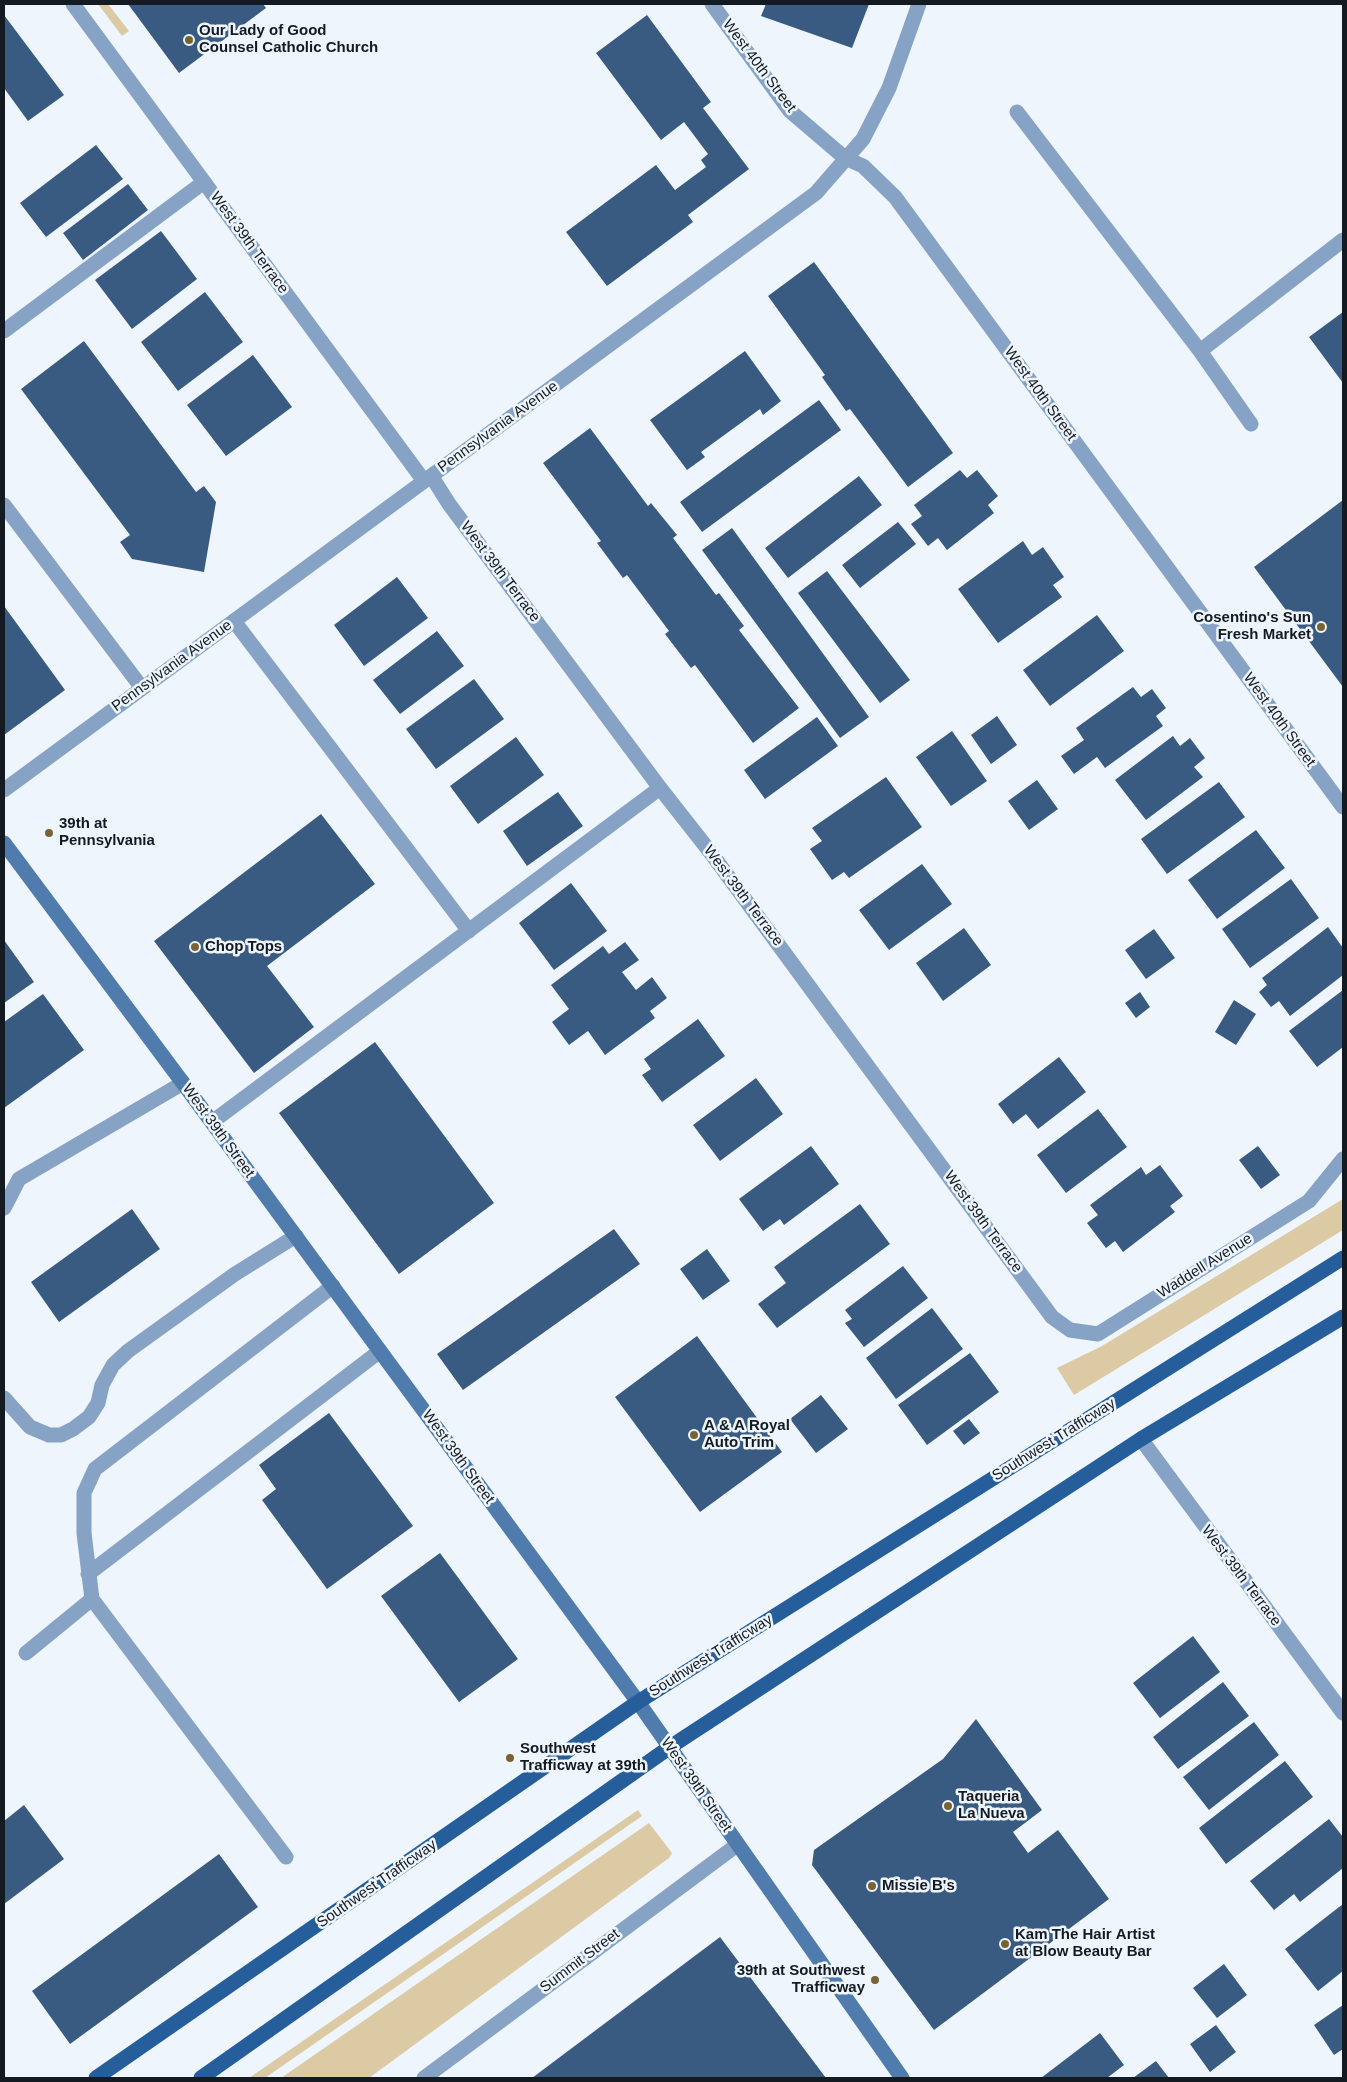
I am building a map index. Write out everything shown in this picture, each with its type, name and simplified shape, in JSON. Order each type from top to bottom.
[{"type":"main road","name":"West 39th Street","points":[[4,843],[212,1122],[638,1702],[902,2078]]},
{"type":"main road","name":"Southwest Trafficway","points":[[96,2078],[638,1702],[1343,1258]]},
{"type":"main road","points":[[201,2078],[670,1747],[1141,1438],[1343,1317]]},
{"type":"street","name":"West 39th Terrace","points":[[73,4],[204,182],[428,479],[449,504],[660,788],[711,853],[1052,1317]]},
{"type":"street","name":"West 40th Street","points":[[712,4],[790,111],[845,158],[864,166],[894,197],[1343,807]]},
{"type":"street","name":"Pennsylvania Avenue","points":[[4,790],[816,193],[845,158],[863,140],[889,88],[919,4]]},
{"type":"street","points":[[1017,112],[1200,352],[1251,424]]},
{"type":"street","points":[[4,331],[204,182]]},
{"type":"street","points":[[1200,352],[1343,240]]},
{"type":"street","points":[[4,505],[142,688]]},
{"type":"street","points":[[234,621],[469,931]]},
{"type":"street","points":[[212,1122],[660,788]]},
{"type":"street","points":[[4,1208],[19,1180],[183,1083]]},
{"type":"street","name":"Waddell Avenue","points":[[1052,1317],[1070,1330],[1098,1334],[1309,1201],[1343,1159]]},
{"type":"street","points":[[4,1398],[30,1427],[49,1435],[61,1435],[73,1429],[89,1417],[98,1403],[102,1385],[113,1365],[128,1351],[235,1274],[296,1236]]},
{"type":"street","points":[[286,1857],[92,1599],[84,1533],[84,1493],[95,1469],[333,1286]]},
{"type":"street","points":[[88,1574],[380,1351]]},
{"type":"street","name":"West 39th Terrace","points":[[1141,1438],[1343,1712]]},
{"type":"street","points":[[26,1653],[92,1599]]},
{"type":"street","name":"Summit Street","points":[[424,2078],[737,1845]]},
{"type":"shaded area","points":[[98,4],[108,4],[129,31],[122,36]]},
{"type":"shaded area","points":[[1343,1199],[1343,1230],[1074,1395],[1057,1368],[1102,1346]]},
{"type":"shaded area","points":[[638,1810],[642,1816],[265,2078],[249,2078]]},
{"type":"shaded area","points":[[649,1823],[672,1853],[669,1858],[369,2078],[281,2078]]},
{"type":"building","name":"Our Lady of Good Counsel Catholic Church","points":[[128,4],[263,4],[266,8],[179,73]]},
{"type":"building","points":[[766,4],[869,4],[852,48],[761,16]]},
{"type":"building","points":[[4,15],[64,95],[28,121],[4,88]]},
{"type":"building","points":[[647,15],[711,102],[703,108],[749,169],[688,215],[693,222],[607,286],[566,232],[656,165],[675,190],[706,167],[701,160],[708,154],[684,122],[661,140],[596,53]]},
{"type":"building","points":[[96,145],[123,179],[46,237],[20,203]]},
{"type":"building","points":[[128,184],[148,210],[83,260],[63,233]]},
{"type":"building","points":[[161,231],[197,279],[132,329],[95,280]]},
{"type":"building","points":[[814,262],[953,453],[908,487],[850,409],[846,411],[822,377],[825,375],[768,296]]},
{"type":"building","points":[[205,292],[243,342],[178,391],[141,342]]},
{"type":"building","points":[[1343,312],[1343,383],[1309,337]]},
{"type":"building","points":[[84,341],[196,492],[204,486],[216,502],[204,572],[132,559],[120,542],[130,535],[21,389]]},
{"type":"building","points":[[745,351],[781,401],[763,415],[760,409],[701,452],[705,457],[687,470],[650,420]]},
{"type":"building","points":[[253,355],[292,407],[226,456],[187,405]]},
{"type":"building","points":[[819,400],[841,430],[702,532],[680,502]]},
{"type":"building","points":[[590,428],[648,506],[651,503],[677,535],[673,538],[716,595],[719,593],[744,626],[739,630],[799,708],[753,743],[695,665],[691,668],[665,634],[669,631],[627,575],[623,578],[597,543],[601,541],[543,463]]},
{"type":"building","points":[[960,470],[967,478],[977,470],[998,496],[988,505],[994,513],[947,550],[938,538],[928,546],[911,524],[922,516],[914,505]]},
{"type":"building","points":[[859,476],[882,505],[788,578],[765,548]]},
{"type":"building","name":"Cosentino's Sun Fresh Market","points":[[1343,500],[1343,687],[1254,567]]},
{"type":"building","points":[[898,522],[916,544],[860,588],[842,565]]},
{"type":"building","points":[[732,528],[869,717],[840,738],[702,550]]},
{"type":"building","points":[[1023,541],[1032,555],[1043,547],[1064,577],[1053,585],[1062,597],[998,643],[958,589]]},
{"type":"building","points":[[827,571],[910,680],[880,703],[798,593]]},
{"type":"building","points":[[397,577],[428,618],[364,666],[334,625]]},
{"type":"building","points":[[4,606],[65,690],[4,735]]},
{"type":"building","points":[[1097,615],[1124,651],[1050,706],[1023,670]]},
{"type":"building","points":[[437,631],[464,666],[400,714],[373,680]]},
{"type":"building","points":[[474,679],[504,719],[436,769],[406,729]]},
{"type":"building","points":[[1133,687],[1141,697],[1152,689],[1166,708],[1156,716],[1163,726],[1105,768],[1097,757],[1074,774],[1061,756],[1084,740],[1076,728]]},
{"type":"building","points":[[997,716],[1017,745],[991,764],[971,735]]},
{"type":"building","points":[[817,717],[838,746],[765,799],[744,770]]},
{"type":"building","points":[[952,731],[987,781],[951,806],[916,757]]},
{"type":"building","points":[[1173,736],[1180,746],[1190,738],[1205,758],[1194,767],[1203,777],[1146,820],[1115,780]]},
{"type":"building","points":[[516,737],[544,775],[478,824],[450,786]]},
{"type":"building","points":[[886,777],[922,827],[849,878],[844,872],[832,880],[810,849],[822,841],[812,828]]},
{"type":"building","points":[[1037,780],[1058,809],[1029,830],[1008,801]]},
{"type":"building","points":[[1219,782],[1245,817],[1167,874],[1141,839]]},
{"type":"building","points":[[558,792],[583,826],[527,866],[503,831]]},
{"type":"building","points":[[321,814],[375,884],[267,966],[314,1027],[254,1073],[154,941]]},
{"type":"building","points":[[1256,830],[1285,868],[1217,919],[1188,880]]},
{"type":"building","points":[[922,864],[952,904],[889,950],[859,910]]},
{"type":"building","points":[[1291,879],[1319,918],[1250,968],[1222,929]]},
{"type":"building","points":[[571,883],[607,931],[554,970],[519,923]]},
{"type":"building","points":[[1328,927],[1343,948],[1343,975],[1290,1016],[1279,1001],[1271,1007],[1259,992],[1267,985],[1262,978]]},
{"type":"building","points":[[964,928],[991,965],[943,1001],[916,963]]},
{"type":"building","points":[[1154,929],[1175,958],[1146,979],[1125,950]]},
{"type":"building","points":[[4,940],[34,982],[4,1003]]},
{"type":"building","points":[[625,942],[639,960],[622,972],[636,990],[652,977],[667,998],[650,1011],[655,1018],[605,1055],[588,1031],[569,1045],[552,1022],[569,1009],[551,985],[603,946],[609,954]]},
{"type":"building","points":[[1343,990],[1343,1047],[1317,1067],[1289,1031]]},
{"type":"building","points":[[1140,992],[1150,1007],[1136,1018],[1125,1003]]},
{"type":"building","points":[[43,994],[84,1050],[4,1108],[4,1022]]},
{"type":"building","points":[[1234,1000],[1256,1014],[1236,1045],[1215,1032]]},
{"type":"building","points":[[698,1019],[725,1056],[662,1102],[642,1075],[651,1069],[644,1059]]},
{"type":"building","points":[[375,1042],[494,1203],[399,1274],[279,1113]]},
{"type":"building","points":[[1059,1057],[1086,1092],[1038,1129],[1026,1114],[1013,1124],[998,1104]]},
{"type":"building","points":[[756,1078],[783,1114],[720,1161],[693,1125]]},
{"type":"building","points":[[1098,1109],[1127,1147],[1066,1193],[1037,1155]]},
{"type":"building","points":[[811,1146],[839,1184],[784,1225],[780,1219],[763,1231],[739,1199]]},
{"type":"building","points":[[1258,1146],[1280,1175],[1261,1189],[1239,1160]]},
{"type":"building","points":[[1160,1165],[1183,1196],[1170,1206],[1175,1212],[1123,1252],[1115,1241],[1106,1248],[1087,1223],[1098,1215],[1090,1205],[1141,1167],[1146,1175]]},
{"type":"building","points":[[860,1204],[890,1244],[777,1328],[758,1304],[786,1283],[774,1267]]},
{"type":"building","points":[[132,1209],[160,1249],[59,1322],[31,1282]]},
{"type":"building","points":[[614,1229],[640,1264],[463,1390],[437,1354]]},
{"type":"building","points":[[707,1249],[730,1281],[703,1300],[680,1269]]},
{"type":"building","points":[[903,1266],[928,1298],[864,1347],[845,1323],[852,1319],[845,1310]]},
{"type":"building","points":[[932,1308],[963,1349],[896,1399],[866,1358]]},
{"type":"building","points":[[697,1336],[782,1452],[700,1512],[615,1397]]},
{"type":"building","points":[[970,1353],[999,1392],[927,1445],[898,1405]]},
{"type":"building","points":[[821,1395],[848,1429],[816,1453],[790,1419]]},
{"type":"building","points":[[329,1413],[413,1526],[327,1589],[262,1500],[276,1489],[259,1465]]},
{"type":"building","points":[[969,1419],[980,1433],[964,1445],[953,1431]]},
{"type":"building","points":[[440,1553],[518,1659],[459,1702],[381,1596]]},
{"type":"building","points":[[1193,1636],[1220,1672],[1160,1718],[1133,1683]]},
{"type":"building","points":[[1223,1682],[1249,1716],[1178,1769],[1153,1737]]},
{"type":"building","points":[[976,1719],[1042,1810],[1013,1832],[1028,1853],[1058,1830],[1109,1899],[934,2030],[812,1865],[814,1850],[943,1759]]},
{"type":"building","points":[[1254,1722],[1279,1755],[1209,1810],[1183,1777]]},
{"type":"building","points":[[1285,1761],[1313,1797],[1226,1864],[1199,1828]]},
{"type":"building","points":[[24,1805],[64,1859],[4,1904],[4,1821]]},
{"type":"building","points":[[1329,1819],[1343,1837],[1343,1868],[1300,1902],[1294,1894],[1274,1910],[1250,1881]]},
{"type":"building","points":[[219,1854],[258,1907],[70,2044],[32,1991]]},
{"type":"building","points":[[1343,1904],[1343,1971],[1318,1991],[1285,1949]]},
{"type":"building","points":[[720,1937],[826,2078],[532,2078]]},
{"type":"building","points":[[1224,1964],[1247,1995],[1217,2018],[1193,1988]]},
{"type":"building","points":[[1343,2005],[1343,2049],[1334,2055],[1314,2025]]},
{"type":"building","points":[[1216,2025],[1236,2052],[1210,2072],[1190,2044]]},
{"type":"building","points":[[1100,2033],[1124,2065],[1107,2078],[1041,2078]]},
{"type":"building","points":[[1156,2061],[1169,2078],[1133,2078]]},
{"type":"place","name":"Our Lady of Good Counsel Catholic Church","points":[[189,40]]},
{"type":"place","name":"Cosentino's Sun Fresh Market","points":[[1321,627]]},
{"type":"place","name":"39th at Pennsylvania","points":[[49,833]]},
{"type":"place","name":"Chop Tops","points":[[195,947]]},
{"type":"place","name":"A & A Royal Auto Trim","points":[[694,1435]]},
{"type":"place","name":"Southwest Trafficway at 39th","points":[[510,1758]]},
{"type":"place","name":"Taqueria La Nueva","points":[[948,1806]]},
{"type":"place","name":"Missie B's","points":[[872,1886]]},
{"type":"place","name":"Kam The Hair Artist at Blow Beauty Bar","points":[[1005,1944]]},
{"type":"place","name":"39th at Southwest Trafficway","points":[[875,1980]]}]
